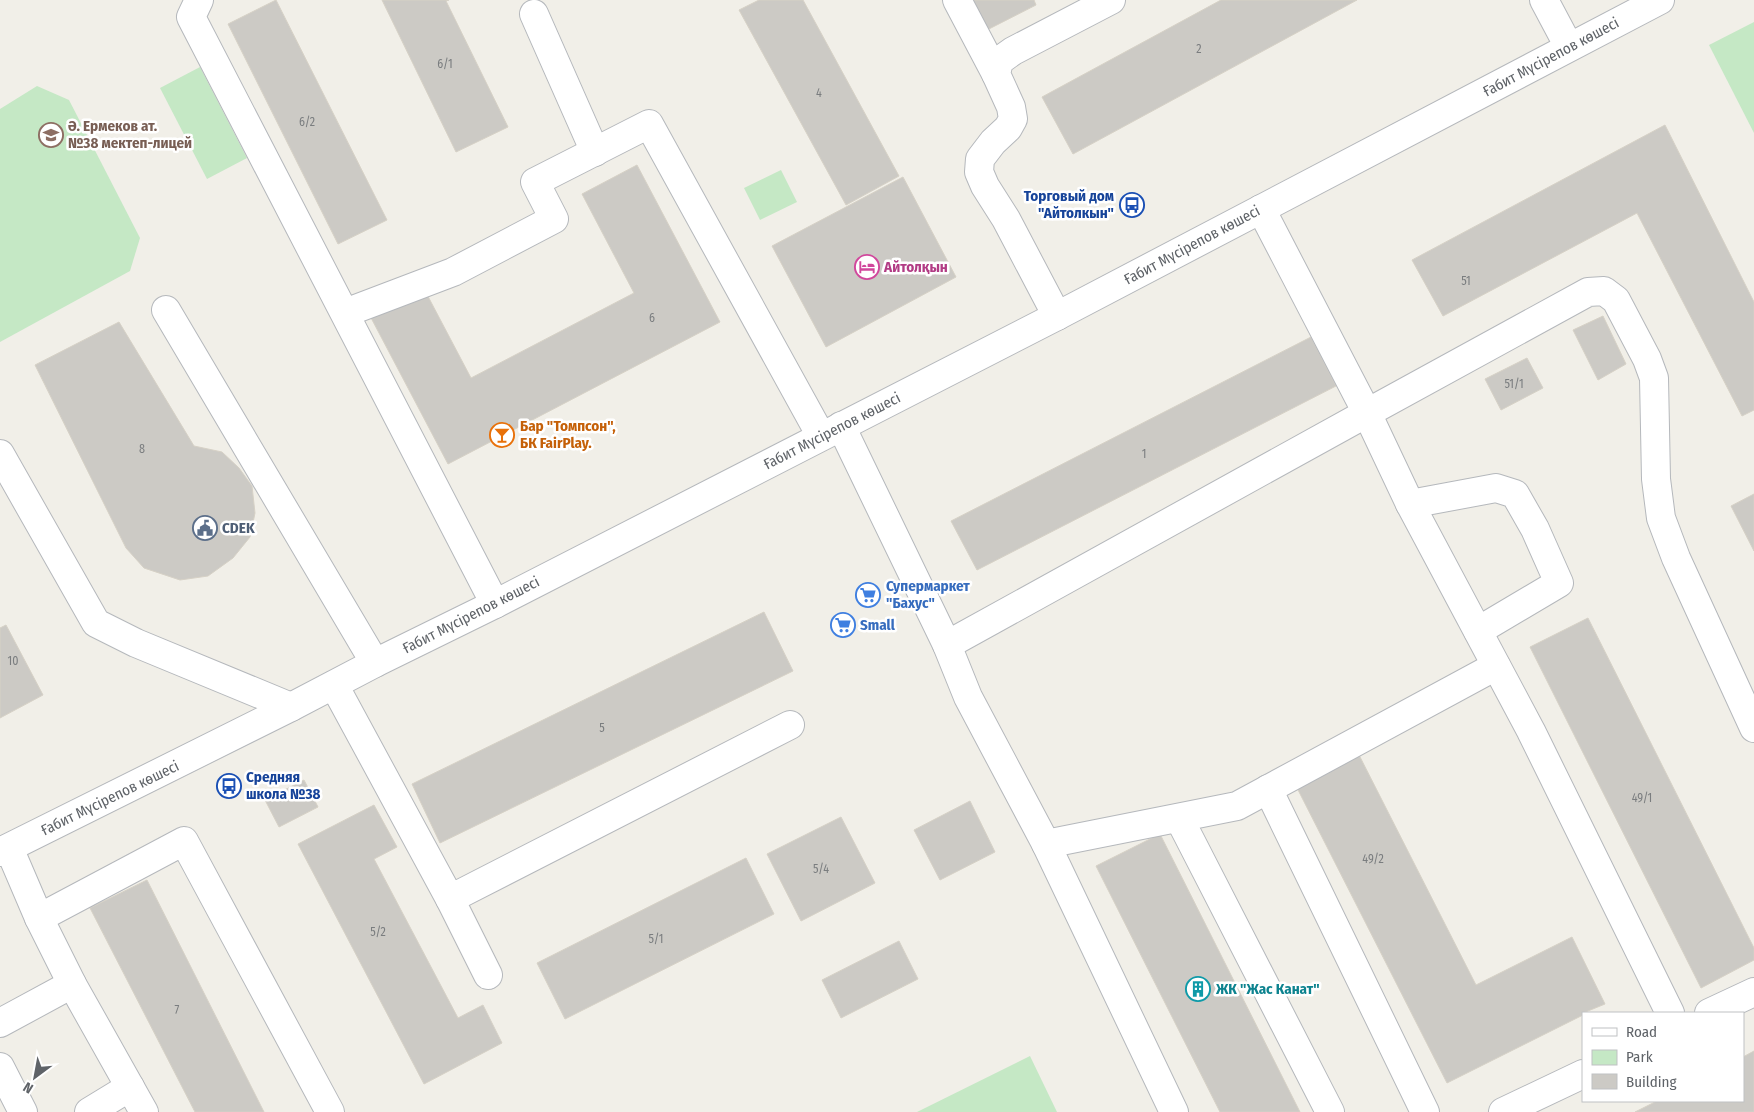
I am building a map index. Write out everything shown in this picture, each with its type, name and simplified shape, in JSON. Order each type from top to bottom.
[{"type":"street","points":[[200,0],[191,17],[495,604]]},
{"type":"street","points":[[956,0],[996,74],[1011,107],[1013,119],[1008,128],[993,142],[980,159],[979,172],[1057,316]]},
{"type":"street","points":[[1544,0],[1569,47]]},
{"type":"street","points":[[996,74],[999,61],[1013,51],[1097,3]]},
{"type":"street","name":"Ғабит Мүсірепов көшесі","points":[[4,850],[495,604],[1057,316],[1649,4]]},
{"type":"street","points":[[534,14],[595,152]]},
{"type":"street","points":[[345,313],[453,272],[554,219],[535,182],[649,124],[831,431],[947,645],[968,698],[1046,844],[1174,1112]]},
{"type":"street","points":[[1261,209],[1367,413],[1410,504],[1531,731],[1670,1012]]},
{"type":"street","points":[[947,645],[1588,292],[1604,291],[1616,300],[1647,359],[1654,378],[1656,479],[1661,518],[1676,558],[1754,728]]},
{"type":"street","points":[[166,310],[375,663]]},
{"type":"street","points":[[0,454],[96,623],[136,643],[291,707]]},
{"type":"street","points":[[1410,504],[1496,488],[1515,494],[1535,530],[1558,583],[1478,631]]},
{"type":"street","points":[[1046,844],[1236,806],[1496,666]]},
{"type":"street","points":[[334,685],[450,899],[488,975]]},
{"type":"street","points":[[450,899],[790,724]]},
{"type":"street","points":[[1268,789],[1425,1112]]},
{"type":"street","points":[[1179,818],[1330,1112]]},
{"type":"street","points":[[39,918],[184,842],[330,1112]]},
{"type":"street","points":[[4,850],[72,984],[144,1112]]},
{"type":"street","points":[[0,1022],[72,984]]},
{"type":"street","points":[[1711,1012],[1754,992]]},
{"type":"street","points":[[0,1066],[23,1112]]},
{"type":"street","points":[[1504,1112],[1582,1074]]},
{"type":"street","points":[[89,1112],[130,1088]]},
{"type":"green space","points":[[1754,22],[1754,133],[1709,45]]},
{"type":"green space","points":[[200,67],[247,158],[207,179],[160,88]]},
{"type":"green space","name":"Ә. Ермеков ат. №38 мектеп-лицей","points":[[37,86],[69,100],[140,238],[130,271],[0,342],[0,109]]},
{"type":"green space","points":[[781,170],[797,202],[760,220],[744,188]]},
{"type":"green space","points":[[1030,1056],[1057,1112],[917,1112]]},
{"type":"building","points":[[276,0],[387,220],[338,244],[228,24]]},
{"type":"building","points":[[382,0],[449,0],[446,1],[508,127],[456,152]]},
{"type":"building","points":[[759,0],[803,0],[899,176],[846,205],[739,10]]},
{"type":"building","points":[[970,0],[1034,0],[1036,5],[985,31]]},
{"type":"building","points":[[1221,0],[1357,0],[1073,154],[1042,97]]},
{"type":"building","points":[[1665,125],[1754,302],[1754,410],[1742,416],[1637,213],[1443,316],[1412,260]]},
{"type":"building","points":[[637,165],[720,322],[448,464],[369,314],[422,285],[471,378],[634,293],[582,194]]},
{"type":"building","points":[[903,177],[956,277],[826,347],[772,246]]},
{"type":"building","points":[[1603,316],[1626,364],[1598,380],[1573,330]]},
{"type":"building","points":[[119,322],[194,446],[222,452],[239,468],[252,486],[255,513],[250,537],[233,558],[208,576],[180,580],[144,568],[126,548],[35,365]]},
{"type":"building","points":[[1311,337],[1336,386],[977,570],[951,521]]},
{"type":"building","points":[[1527,358],[1543,388],[1501,410],[1485,379]]},
{"type":"building","points":[[1754,494],[1754,551],[1731,506]]},
{"type":"building","points":[[764,612],[793,671],[440,843],[412,784]]},
{"type":"building","points":[[1588,618],[1754,948],[1754,960],[1701,988],[1530,647]]},
{"type":"building","points":[[6,625],[43,695],[0,718],[0,628]]},
{"type":"building","points":[[1357,751],[1476,985],[1572,937],[1605,1004],[1582,1012],[1582,1016],[1447,1083],[1294,782]]},
{"type":"building","points":[[304,780],[318,807],[279,827],[265,800]]},
{"type":"building","points":[[970,801],[995,852],[940,880],[914,830]]},
{"type":"building","points":[[374,805],[397,847],[374,859],[458,1018],[483,1005],[502,1043],[424,1084],[298,844]]},
{"type":"building","points":[[841,817],[875,883],[801,921],[767,854]]},
{"type":"building","name":"ЖК \"Жас Канат\"","points":[[1160,834],[1300,1112],[1220,1112],[1096,866]]},
{"type":"building","points":[[746,858],[774,914],[565,1019],[537,963]]},
{"type":"building","points":[[147,880],[264,1112],[195,1112],[90,908]]},
{"type":"building","points":[[899,941],[918,979],[841,1018],[822,980]]},
{"type":"building","points":[[1754,1051],[1754,1112],[1635,1112],[1655,1102],[1744,1102],[1744,1056]]},
{"type":"place","name":"Ә. Ермеков ат. №38 мектеп-лицей","points":[[51,135]]},
{"type":"place","name":"Торговый дом \"Айтолкын\"","points":[[1132,205]]},
{"type":"place","name":"Айтолқын","points":[[867,267]]},
{"type":"place","name":"Бар \"Томпсон\", БК FairPlay.","points":[[502,435]]},
{"type":"place","name":"CDEK","points":[[205,528]]},
{"type":"place","name":"Супермаркет \"Бахус\"","points":[[868,595]]},
{"type":"place","name":"Small","points":[[843,625]]},
{"type":"place","name":"Средняя школа №38","points":[[229,786]]},
{"type":"place","name":"ЖК \"Жас Канат\"","points":[[1198,989]]}]
